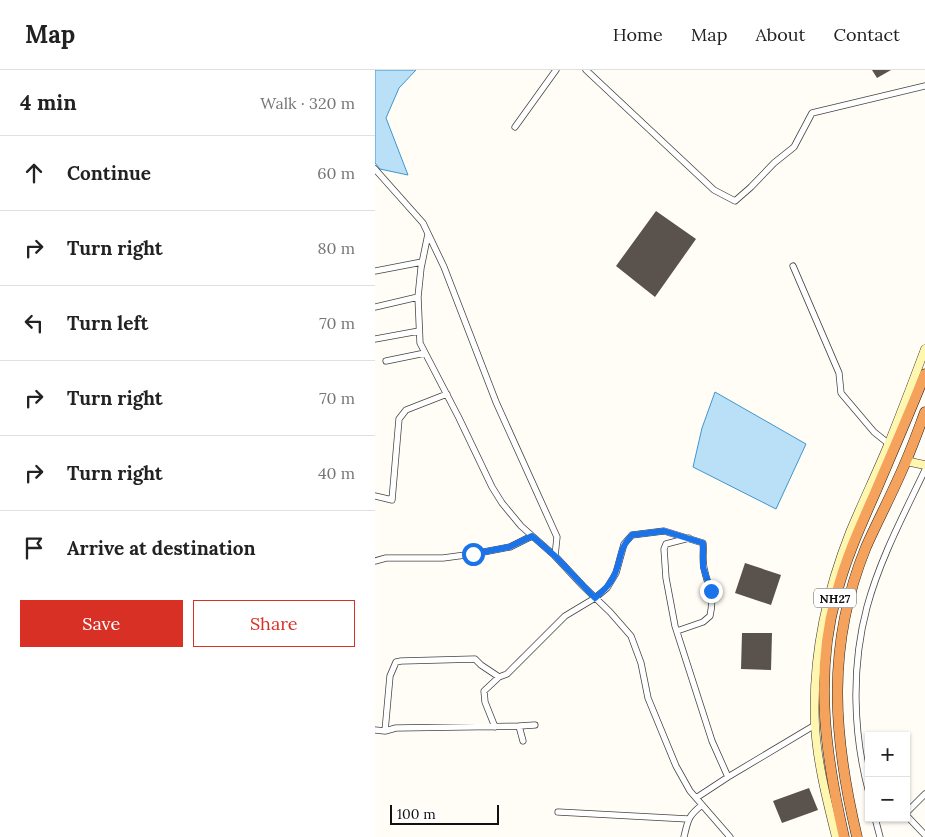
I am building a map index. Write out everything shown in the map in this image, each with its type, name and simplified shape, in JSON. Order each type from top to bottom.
[{"type":"highway","name":"NH27","points":[[844,837],[832,782],[824,716],[825,666],[831,621],[843,573],[860,525],[925,374]]},
{"type":"highway","name":"NH27","points":[[857,837],[840,750],[837,692],[838,660],[850,600],[866,548],[906,461],[925,412]]},
{"type":"street","points":[[515,127],[556,70]]},
{"type":"street","points":[[586,70],[714,190],[735,200],[794,147],[811,113],[925,86]]},
{"type":"street","points":[[375,169],[423,223],[444,267],[496,402],[557,537],[555,556]]},
{"type":"street","points":[[428,234],[422,262],[418,297],[420,343],[492,487],[502,503],[521,526],[555,556],[631,636],[641,663],[648,698],[676,766],[696,798],[730,837]]},
{"type":"street","points":[[375,271],[422,262]]},
{"type":"street","points":[[793,266],[839,373],[841,393],[874,432],[889,444]]},
{"type":"street","points":[[375,307],[418,297]]},
{"type":"street","points":[[375,338],[419,331]]},
{"type":"street","points":[[836,837],[819,755],[815,725],[816,681],[820,639],[832,584],[850,533],[889,444],[925,349]]},
{"type":"street","points":[[386,361],[425,353]]},
{"type":"street","points":[[375,496],[392,500],[399,419],[406,410],[447,394]]},
{"type":"street","points":[[906,461],[925,465]]},
{"type":"street","points":[[866,777],[858,743],[856,691],[859,654],[867,608],[888,549],[925,470]]},
{"type":"street","points":[[495,727],[485,702],[484,691],[499,676],[507,674],[565,616],[595,598],[607,588],[616,573],[623,544],[632,535],[664,531],[703,543],[703,567],[711,591],[712,605],[710,616],[703,622],[677,631]]},
{"type":"street","points":[[375,560],[386,558],[443,558],[473,554],[509,547],[532,536]]},
{"type":"street","points":[[689,538],[666,544],[664,548],[666,578],[677,631],[712,741],[728,777]]},
{"type":"street","points":[[385,731],[390,676],[397,662],[475,659],[499,676]]},
{"type":"street","points":[[375,730],[535,725]]},
{"type":"street","points":[[696,798],[815,725]]},
{"type":"street","points":[[519,726],[523,741]]},
{"type":"street","points":[[910,810],[925,794]]},
{"type":"street","points":[[684,837],[690,814],[702,805]]},
{"type":"street","points":[[558,812],[688,819]]},
{"type":"street","points":[[910,818],[925,835]]},
{"type":"street","points":[[876,822],[880,837]]},
{"type":"water","points":[[375,70],[416,70],[399,88],[386,118],[408,175],[380,169],[375,163]]},
{"type":"water","points":[[715,392],[806,444],[776,509],[693,467],[702,428]]},
{"type":"building","points":[[872,70],[891,70],[877,78]]},
{"type":"building","points":[[656,211],[696,239],[655,297],[616,266]]},
{"type":"building","points":[[745,563],[781,575],[771,605],[735,593]]},
{"type":"building","points":[[742,633],[772,633],[771,670],[741,669]]},
{"type":"building","points":[[809,788],[818,810],[782,823],[773,801]]},
{"type":"route","points":[[473,554],[509,547],[532,536],[555,556],[595,598],[607,588],[616,573],[623,544],[632,535],[664,531],[703,543],[703,567],[711,591]]}]
